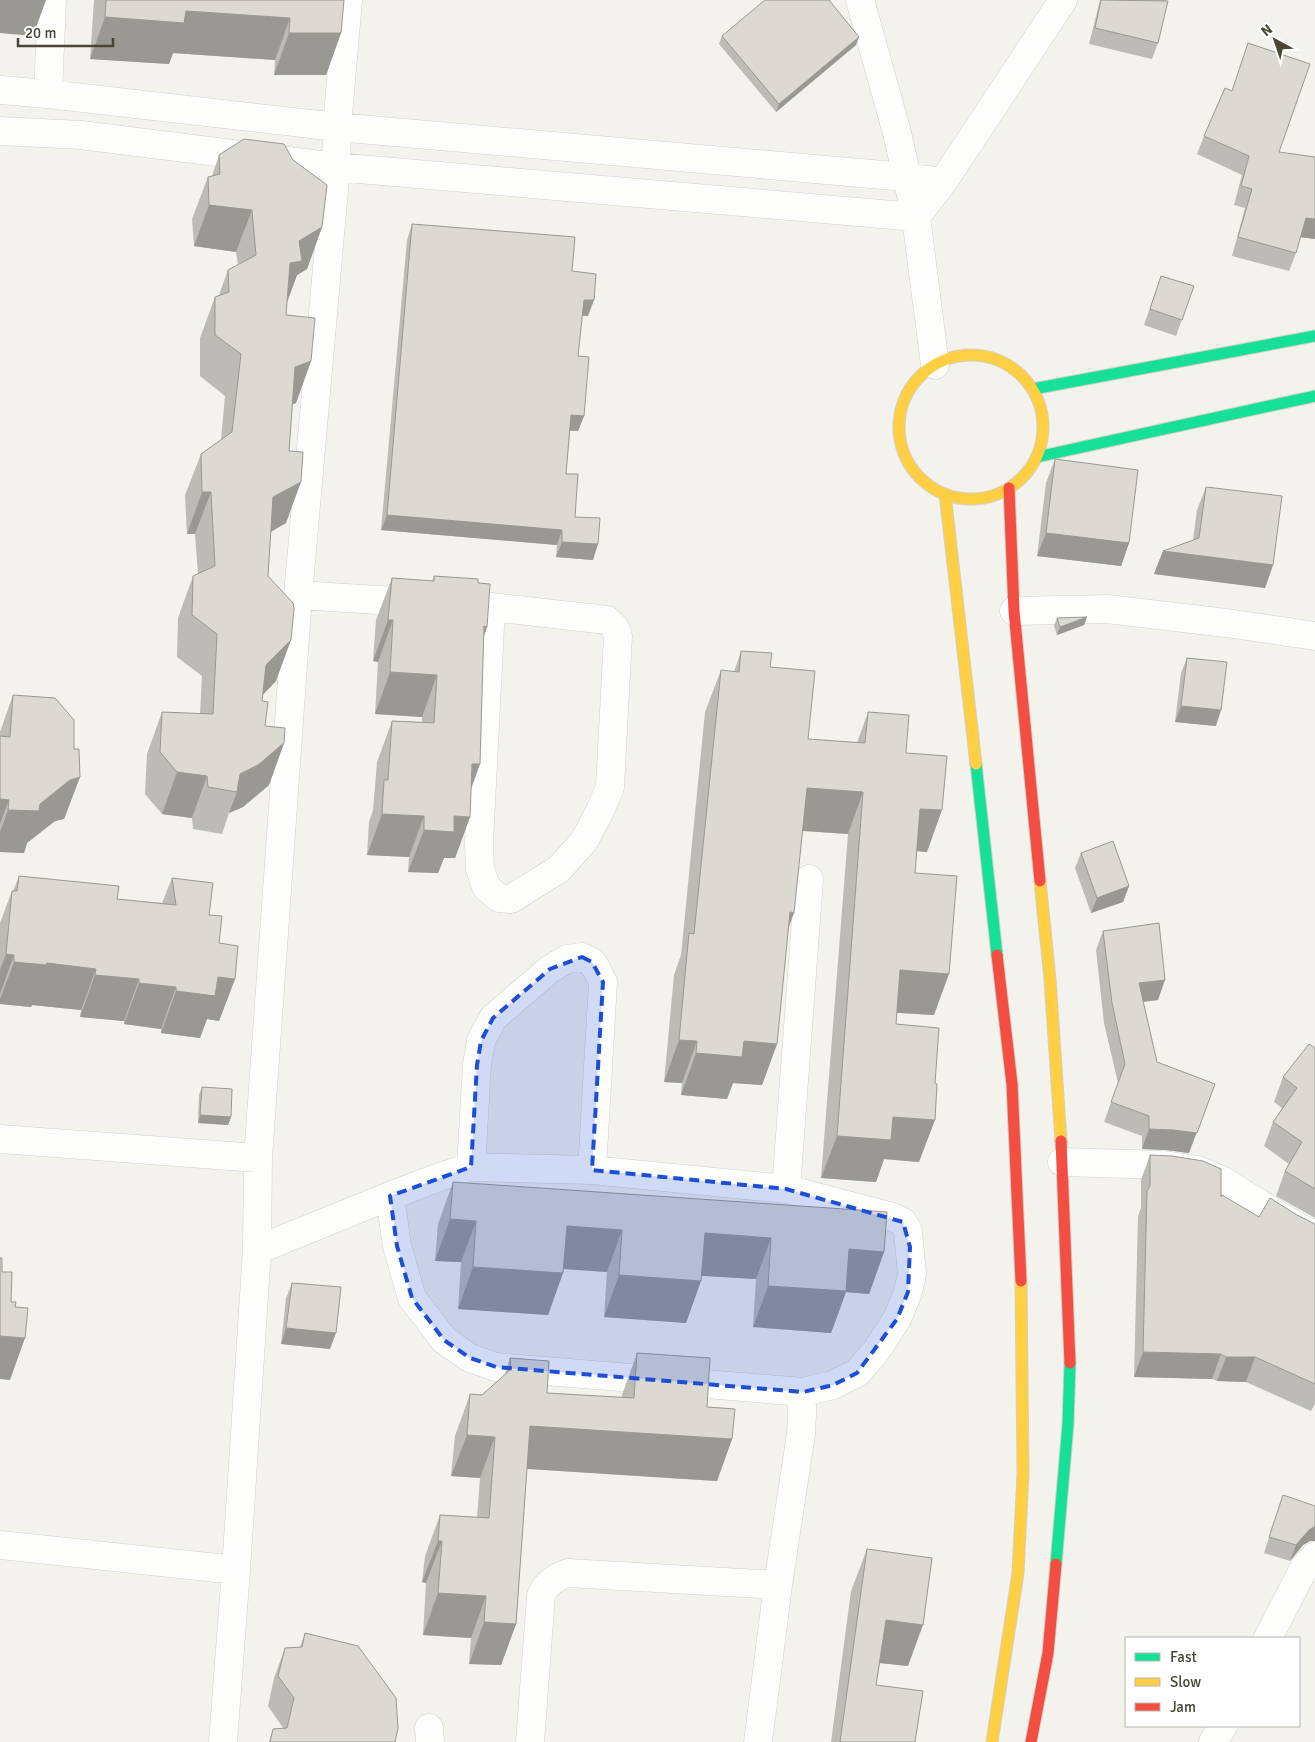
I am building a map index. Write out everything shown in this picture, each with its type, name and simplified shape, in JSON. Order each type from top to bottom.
[{"type":"street","points":[[48,94],[52,0]]},
{"type":"street","points":[[223,1742],[257,1250],[258,1158],[298,595],[336,167],[337,127],[348,0]]},
{"type":"street","points":[[860,0],[897,133],[916,217],[934,364]]},
{"type":"street","points":[[916,217],[943,182],[1063,0]]},
{"type":"street","points":[[0,90],[337,127],[906,177],[943,182]]},
{"type":"street","points":[[0,131],[81,135],[336,167],[916,217]]},
{"type":"street","points":[[1032,388],[1315,336]]},
{"type":"street","points":[[977,355],[999,360],[1018,372],[1032,388],[1042,410],[1043,434],[1037,457],[1009,488],[989,497],[966,499],[945,494],[927,484],[913,470],[904,452],[899,433],[900,412],[907,394],[918,377],[934,364],[955,357],[977,355]]},
{"type":"street","points":[[1037,457],[1315,396]]},
{"type":"street","points":[[1009,488],[1014,611],[1050,979],[1062,1162],[1070,1364],[1068,1424],[1048,1653],[1031,1742]]},
{"type":"street","points":[[945,494],[1012,1084],[1020,1282],[1023,1474],[1018,1573],[992,1742]]},
{"type":"street","points":[[298,595],[491,607],[606,620],[615,628],[618,636],[610,787],[584,841],[559,869],[511,899],[499,898],[486,887],[480,869],[478,843],[491,607]]},
{"type":"street","points":[[1014,611],[1107,609],[1315,636]]},
{"type":"street","points":[[786,1189],[809,878]]},
{"type":"street","points":[[471,1167],[477,1065],[481,1042],[493,1018],[550,969],[567,959],[582,957],[592,962],[603,982],[592,1170]]},
{"type":"street","points":[[0,1139],[258,1158]]},
{"type":"street","points":[[1062,1162],[1156,1164],[1198,1170],[1221,1180],[1296,1226],[1315,1235]]},
{"type":"street","points":[[257,1250],[390,1196],[471,1167],[592,1170],[786,1189],[893,1217],[902,1222],[908,1231],[912,1274],[908,1292],[897,1319],[877,1350],[857,1373],[833,1385],[803,1392],[496,1366],[470,1358],[444,1340],[412,1298],[397,1246],[390,1196]]},
{"type":"street","points":[[758,1742],[778,1585],[801,1434],[803,1392]]},
{"type":"street","points":[[0,1545],[236,1570]]},
{"type":"street","points":[[1269,1637],[1304,1568],[1315,1556]]},
{"type":"street","points":[[530,1742],[541,1596],[544,1589],[554,1578],[568,1573],[778,1585]]},
{"type":"street","points":[[1212,1742],[1222,1727]]},
{"type":"highlighted area","points":[[582,957],[592,962],[603,982],[592,1170],[786,1189],[903,1222],[910,1247],[908,1292],[897,1319],[857,1373],[833,1385],[803,1392],[496,1367],[470,1358],[444,1340],[412,1298],[397,1246],[390,1196],[471,1167],[477,1065],[481,1041],[493,1018],[550,969]]},
{"type":"building","points":[[106,0],[344,0],[341,33],[289,33],[290,18],[186,11],[184,23],[105,17]]},
{"type":"building","points":[[765,0],[829,0],[859,37],[779,104],[722,36]]},
{"type":"building","points":[[1101,0],[1168,1],[1158,43],[1095,28]]},
{"type":"building","points":[[1248,43],[1310,64],[1279,152],[1315,157],[1315,219],[1306,218],[1296,253],[1238,237],[1252,189],[1241,186],[1249,156],[1204,136],[1225,88],[1232,91]]},
{"type":"building","points":[[244,139],[284,144],[293,160],[327,185],[322,227],[299,241],[302,261],[290,263],[286,315],[315,318],[311,361],[295,367],[289,451],[303,452],[301,482],[273,497],[268,576],[293,603],[294,609],[291,640],[266,665],[262,701],[268,702],[265,726],[285,728],[284,743],[258,765],[240,774],[237,792],[208,787],[207,776],[177,772],[160,752],[162,712],[213,714],[217,634],[192,615],[193,576],[215,566],[211,492],[202,492],[201,454],[232,432],[241,354],[215,335],[215,297],[229,292],[228,270],[256,255],[252,210],[209,205],[208,177],[220,174],[219,155]]},
{"type":"building","points":[[412,224],[575,237],[572,271],[596,274],[594,300],[584,300],[578,356],[589,357],[584,416],[571,415],[566,474],[578,474],[575,517],[600,518],[598,544],[562,542],[562,530],[387,515]]},
{"type":"building","points":[[1161,276],[1194,286],[1182,320],[1150,309]]},
{"type":"building","points":[[1055,459],[1138,470],[1129,543],[1046,533]]},
{"type":"building","points":[[1206,487],[1282,496],[1273,565],[1163,551],[1199,538]]},
{"type":"building","points":[[434,576],[478,579],[478,583],[490,584],[487,627],[484,626],[480,764],[472,764],[470,817],[454,816],[454,832],[424,830],[424,816],[382,814],[384,780],[388,780],[392,721],[434,723],[437,675],[390,672],[393,620],[388,620],[392,578],[434,581]]},
{"type":"building","points":[[1087,617],[1060,627],[1057,618]]},
{"type":"building","points":[[741,651],[772,653],[770,667],[815,671],[808,739],[865,743],[868,712],[909,715],[906,753],[947,756],[942,810],[920,809],[915,873],[957,876],[949,974],[900,970],[896,1024],[939,1028],[935,1083],[937,1084],[935,1120],[893,1117],[891,1140],[837,1136],[863,792],[807,788],[794,913],[790,912],[777,1044],[744,1041],[742,1057],[696,1053],[697,1041],[679,1040],[689,933],[694,934],[721,670],[739,672]]},
{"type":"building","points":[[1187,658],[1227,662],[1221,710],[1181,706]]},
{"type":"building","points":[[13,695],[55,698],[74,720],[74,749],[79,749],[80,777],[70,780],[40,804],[39,811],[8,810],[9,800],[0,799],[0,736],[10,737]]},
{"type":"building","points":[[1113,841],[1129,886],[1097,898],[1081,853]]},
{"type":"building","points":[[19,876],[119,886],[117,899],[176,905],[172,878],[213,883],[209,915],[222,916],[219,943],[238,946],[235,979],[218,977],[215,996],[176,991],[176,987],[139,983],[139,979],[95,975],[96,969],[47,963],[46,965],[14,962],[14,955],[6,954],[12,891],[17,891]]},
{"type":"building","points":[[1159,923],[1165,980],[1139,983],[1157,1062],[1215,1084],[1197,1133],[1149,1129],[1149,1116],[1111,1102],[1125,1064],[1112,1003],[1103,931]]},
{"type":"building","points":[[1309,1044],[1315,1048],[1315,1189],[1285,1171],[1302,1142],[1273,1122],[1297,1088],[1283,1077]]},
{"type":"building","points":[[202,1087],[232,1089],[231,1117],[200,1115]]},
{"type":"building","points":[[1150,1155],[1203,1161],[1221,1169],[1221,1197],[1222,1195],[1259,1217],[1270,1198],[1315,1224],[1315,1384],[1255,1357],[1143,1352],[1147,1191],[1150,1186]]},
{"type":"building","points":[[453,1182],[887,1212],[884,1252],[849,1249],[846,1291],[768,1286],[771,1238],[705,1233],[701,1281],[619,1275],[622,1230],[567,1226],[563,1273],[473,1267],[476,1221],[450,1219]]},
{"type":"building","points":[[0,1258],[2,1258],[2,1272],[12,1272],[11,1302],[16,1302],[15,1307],[28,1308],[25,1338],[0,1336]]},
{"type":"building","points":[[292,1283],[341,1287],[336,1333],[286,1328]]},
{"type":"building","points":[[637,1353],[710,1358],[707,1407],[735,1409],[732,1439],[530,1426],[516,1624],[484,1622],[486,1596],[438,1593],[442,1541],[438,1541],[440,1515],[489,1518],[495,1437],[467,1435],[470,1394],[482,1395],[511,1369],[510,1358],[549,1361],[547,1393],[634,1398]]},
{"type":"building","points":[[1283,1495],[1315,1506],[1315,1526],[1296,1545],[1269,1537]]},
{"type":"building","points":[[867,1549],[932,1558],[923,1625],[886,1620],[876,1685],[923,1691],[915,1742],[840,1742]]},
{"type":"building","points":[[305,1633],[358,1646],[396,1698],[398,1728],[395,1742],[270,1742],[273,1729],[287,1728],[294,1698],[278,1676],[285,1648],[302,1647]]},
{"type":"traffic: fast","points":[[1033,389],[1315,336]]},
{"type":"traffic: fast","points":[[1037,457],[1315,396]]},
{"type":"traffic: fast","points":[[976,764],[997,955]]},
{"type":"traffic: fast","points":[[1056,1564],[1068,1424],[1070,1363]]},
{"type":"traffic: slow","points":[[971,355],[998,361],[1022,376],[1037,400],[1043,427],[1037,454],[1022,478],[998,493],[971,499],[944,493],[920,478],[905,454],[899,427],[905,400],[920,376],[944,361],[971,355]]},
{"type":"traffic: slow","points":[[945,494],[976,764]]},
{"type":"traffic: slow","points":[[1040,881],[1050,979],[1061,1141]]},
{"type":"traffic: slow","points":[[992,1742],[1018,1573],[1023,1474],[1021,1281]]},
{"type":"traffic: jam","points":[[1009,488],[1014,611],[1040,881]]},
{"type":"traffic: jam","points":[[997,955],[1012,1084],[1021,1281]]},
{"type":"traffic: jam","points":[[1061,1141],[1070,1363]]},
{"type":"traffic: jam","points":[[1031,1742],[1048,1653],[1056,1564]]}]
